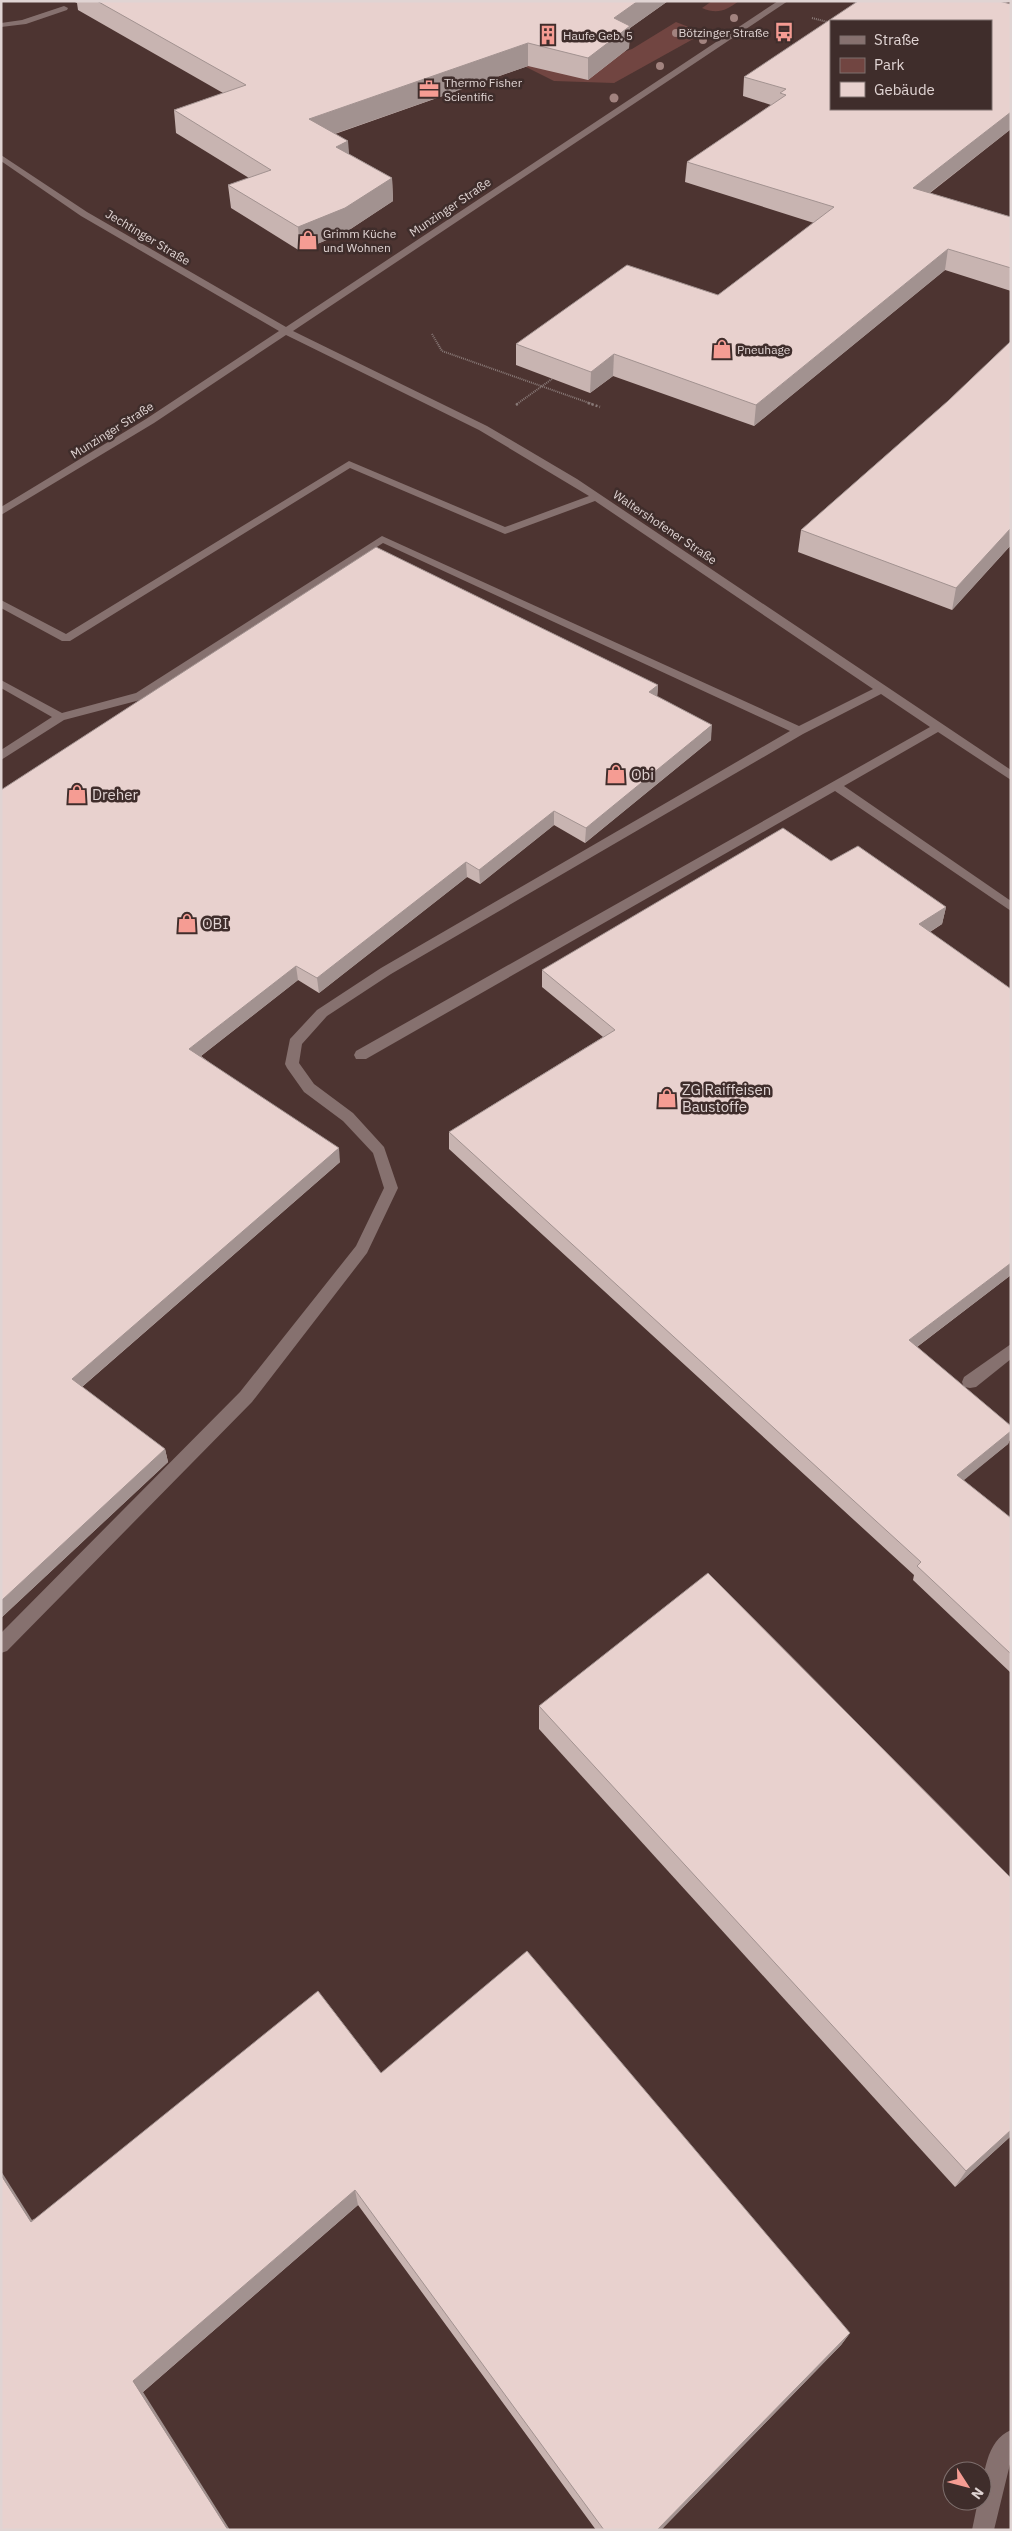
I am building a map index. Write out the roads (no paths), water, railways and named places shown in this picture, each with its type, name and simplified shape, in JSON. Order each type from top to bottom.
[{"type":"street","name":"Munzinger Straße","points":[[1,512],[150,422],[784,1]]},
{"type":"street","points":[[1,26],[23,22],[64,8]]},
{"type":"street","name":"Jechtinger Straße","points":[[1,157],[84,214],[286,331]]},
{"type":"street","name":"Waltershofener Straße","points":[[286,331],[482,428],[596,497],[1011,776]]},
{"type":"street","points":[[1,603],[66,640],[349,464],[504,531],[596,497]]},
{"type":"street","points":[[1,756],[60,717],[140,696],[382,539],[799,731]]},
{"type":"street","points":[[1,683],[60,717]]},
{"type":"street","points":[[1,1645],[246,1397],[362,1249],[391,1188],[382,1160],[378,1151],[348,1117],[309,1088],[303,1080],[292,1064],[295,1042],[322,1013],[386,971],[799,731],[882,689]]},
{"type":"street","points":[[361,1055],[938,726]]},
{"type":"street","points":[[835,785],[1011,907]]},
{"type":"street","points":[[970,1382],[1011,1350]]},
{"type":"street","points":[[983,2530],[998,2458],[1011,2442]]},
{"type":"place","name":"Bötzinger Straße","points":[[784,32]]},
{"type":"place","name":"Haufe Geb. 5","points":[[548,35]]},
{"type":"place","name":"Thermo Fisher Scientific","points":[[429,89]]},
{"type":"place","name":"Grimm Küche und Wohnen","points":[[308,240]]},
{"type":"place","name":"Pneuhage","points":[[722,349]]},
{"type":"place","name":"Obi","points":[[616,774]]},
{"type":"place","name":"Dreher","points":[[77,794]]},
{"type":"place","name":"OBI","points":[[187,923]]},
{"type":"place","name":"ZG Raiffeisen Baustoffe","points":[[667,1098]]}]
